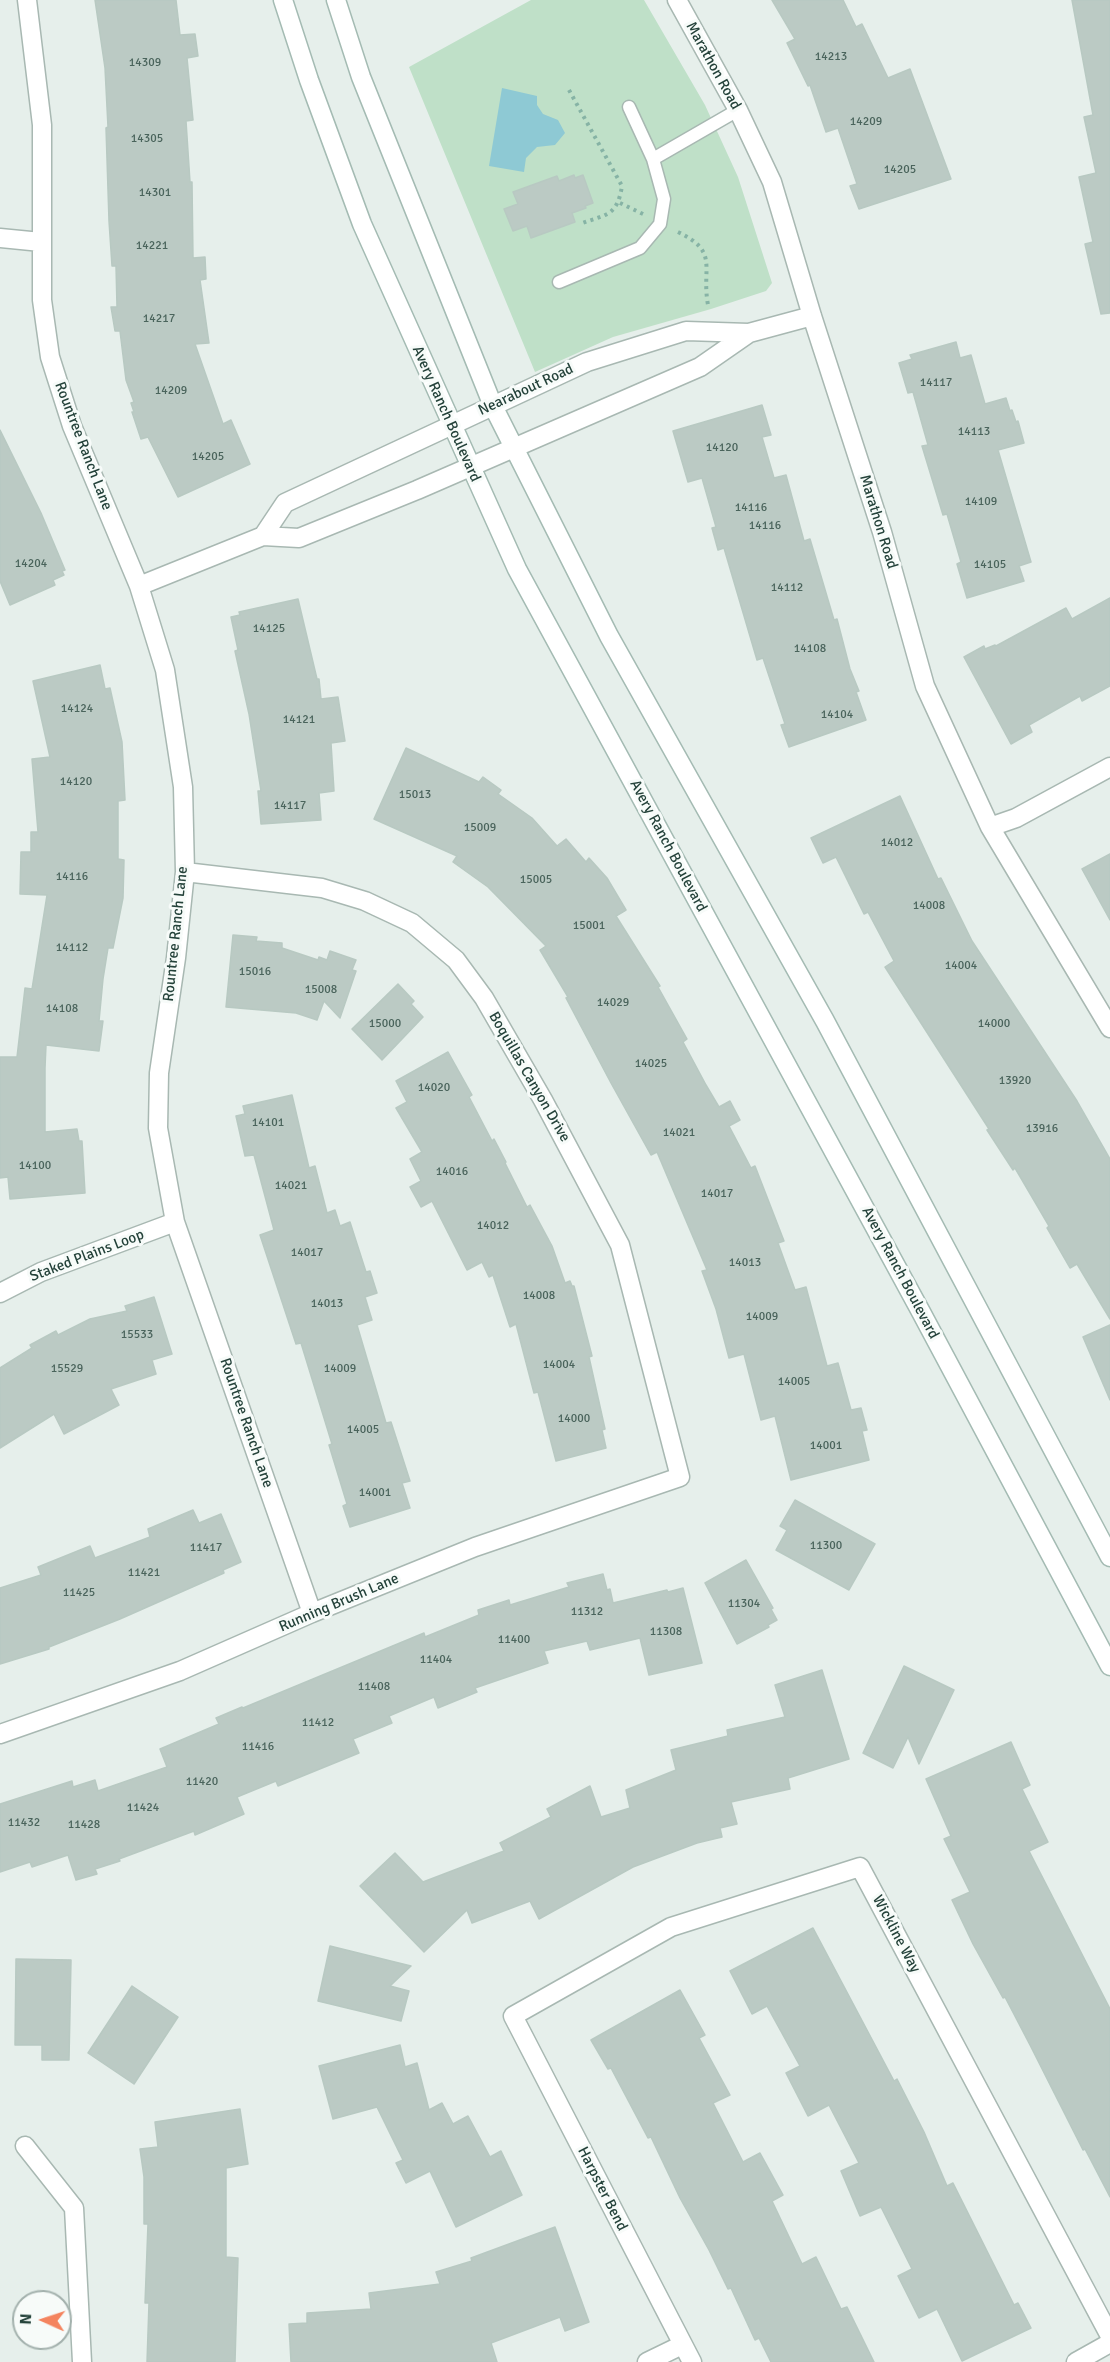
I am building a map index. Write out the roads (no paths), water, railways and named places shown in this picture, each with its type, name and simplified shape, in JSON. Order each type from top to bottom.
[{"type":"street","name":"Rountree Ranch Lane","points":[[27,0],[42,125],[42,300],[50,357],[72,426],[139,586],[165,670],[183,787],[185,872],[176,958],[159,1073],[158,1128],[175,1222],[312,1613]]},
{"type":"street","name":"Avery Ranch Boulevard","points":[[283,0],[309,80],[362,224],[517,569],[921,1312],[1110,1666]]},
{"type":"street","points":[[336,0],[361,77],[493,406],[513,447],[609,636],[825,1022],[1110,1557]]},
{"type":"street","name":"Marathon Road","points":[[677,0],[738,110],[772,182],[812,316],[882,532],[925,686],[990,827],[1110,1028]]},
{"type":"street","points":[[0,238],[41,242]]},
{"type":"street","name":"Nearabout Road","points":[[263,536],[285,502],[587,362],[686,331],[749,333],[812,316]]},
{"type":"street","name":"Nearabout Road","points":[[139,586],[263,536],[299,538],[700,367],[749,333]]},
{"type":"street","points":[[990,827],[1016,818],[1110,767]]},
{"type":"street","name":"Boquillas Canyon Drive","points":[[185,872],[322,888],[365,901],[412,923],[456,960],[484,998],[526,1070],[620,1245],[680,1477]]},
{"type":"street","name":"Staked Plains Loop","points":[[0,1293],[41,1272],[175,1222]]},
{"type":"street","name":"Running Brush Lane","points":[[0,1734],[180,1671],[312,1613],[474,1547],[680,1477]]},
{"type":"street","name":"Wickline Way","points":[[513,2016],[671,1927],[860,1867],[1110,2336]]},
{"type":"street","name":"Harpster Bend","points":[[513,2016],[692,2362]]},
{"type":"street","points":[[25,2146],[74,2208],[82,2362]]},
{"type":"street","points":[[1076,2362],[1110,2343]]},
{"type":"street","points":[[647,2362],[682,2345]]},
{"type":"lane","points":[[559,282],[640,248],[660,224],[664,199],[653,159],[629,107]]},
{"type":"lane","points":[[653,159],[738,110]]},
{"type":"water","points":[[502,88],[537,96],[537,105],[543,114],[558,120],[565,133],[555,145],[537,147],[526,158],[524,172],[489,166]]}]
